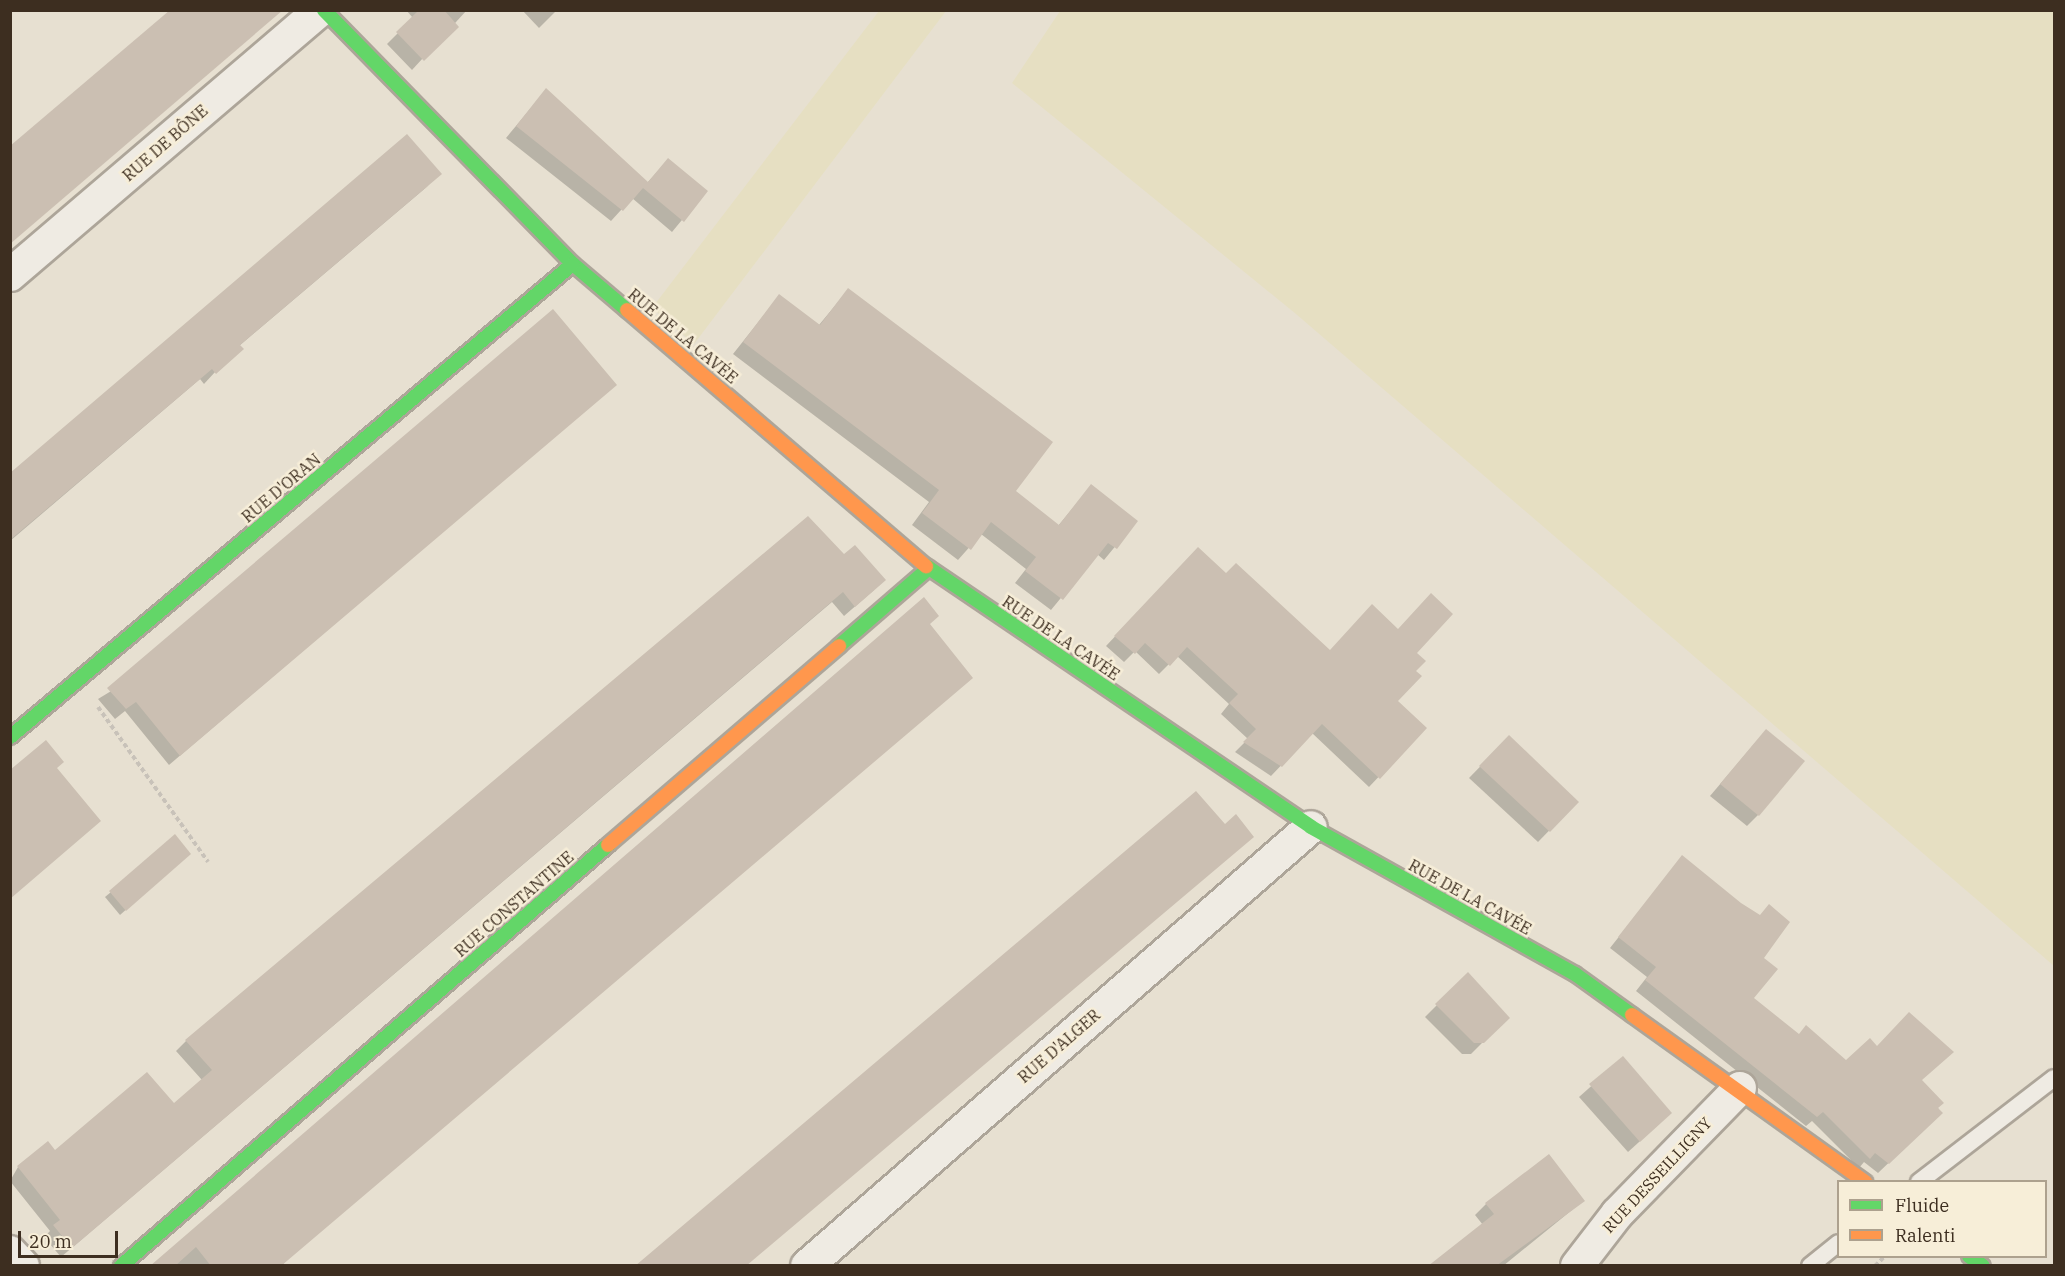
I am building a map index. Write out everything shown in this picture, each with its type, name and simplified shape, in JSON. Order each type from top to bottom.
[{"type":"street","name":"RUE DE LA CAVÉE","points":[[322,10],[573,264],[929,568],[1311,827],[1575,974],[1740,1088],[1862,1180]]},
{"type":"street","name":"RUE DE BÔNE","points":[[10,275],[322,10]]},
{"type":"street","name":"RUE D'ORAN","points":[[10,737],[573,264]]},
{"type":"street","name":"RUE CONSTANTINE","points":[[121,1266],[929,568]]},
{"type":"street","name":"RUE D'ALGER","points":[[807,1266],[1311,827]]},
{"type":"street","name":"RUE DESSEILLIGNY","points":[[1577,1266],[1617,1214],[1740,1088]]},
{"type":"street","points":[[10,1252],[24,1266]]},
{"type":"lane","points":[[1922,1180],[2055,1078]]},
{"type":"lane","points":[[1810,1266],[1837,1245]]},
{"type":"path","points":[[78,680],[208,862]]},
{"type":"shaded area","points":[[879,11],[946,11],[694,344],[652,308]]},
{"type":"shaded area","points":[[1060,11],[2054,11],[2054,966],[1296,314],[1012,83]]},
{"type":"building","points":[[170,10],[283,10],[10,244],[10,146]]},
{"type":"building","points":[[419,10],[444,10],[459,27],[424,61],[396,32]]},
{"type":"building","points":[[546,88],[648,182],[668,158],[708,191],[684,222],[643,188],[623,211],[516,126]]},
{"type":"building","points":[[407,134],[442,174],[240,345],[244,349],[216,374],[212,369],[10,540],[10,473]]},
{"type":"building","points":[[848,288],[1053,442],[1016,491],[1059,525],[1091,484],[1138,521],[1117,549],[1108,543],[1063,600],[1025,571],[1036,557],[991,522],[971,550],[922,513],[939,490],[743,342],[779,294],[820,325]]},
{"type":"building","points":[[553,309],[617,385],[180,756],[136,702],[126,709],[107,688]]},
{"type":"building","points":[[808,516],[844,554],[855,545],[886,580],[855,607],[843,592],[72,1248],[53,1225],[60,1220],[17,1166],[48,1141],[55,1150],[147,1072],[174,1103],[212,1070],[185,1040]]},
{"type":"building","points":[[1198,547],[1226,573],[1236,563],[1330,650],[1372,604],[1398,629],[1431,593],[1453,614],[1417,653],[1426,661],[1416,671],[1422,676],[1398,701],[1427,728],[1380,779],[1322,724],[1282,767],[1243,742],[1256,729],[1229,703],[1238,694],[1187,647],[1170,666],[1145,643],[1135,654],[1114,636]]},
{"type":"building","points":[[924,597],[939,616],[930,624],[973,678],[281,1266],[211,1266],[196,1247],[175,1266],[150,1266]]},
{"type":"building","points":[[1766,729],[1805,761],[1759,816],[1720,784]]},
{"type":"building","points":[[1509,735],[1579,802],[1550,832],[1479,766]]},
{"type":"building","points":[[46,740],[64,762],[57,768],[101,821],[10,899],[10,770]]},
{"type":"building","points":[[1196,791],[1225,824],[1236,814],[1254,837],[746,1266],[635,1266]]},
{"type":"building","points":[[175,834],[191,854],[126,911],[109,891]]},
{"type":"building","points":[[1682,855],[1741,903],[1760,915],[1769,904],[1790,922],[1764,958],[1778,969],[1754,998],[1799,1034],[1806,1025],[1846,1060],[1870,1038],[1877,1046],[1909,1012],[1954,1052],[1922,1080],[1944,1103],[1938,1108],[1943,1113],[1889,1164],[1875,1153],[1870,1159],[1823,1112],[1817,1117],[1645,980],[1656,967],[1618,937]]},
{"type":"building","points":[[1468,972],[1510,1018],[1484,1043],[1474,1043],[1435,1004]]},
{"type":"building","points":[[1623,1056],[1672,1113],[1640,1142],[1589,1084]]},
{"type":"building","points":[[1549,1154],[1585,1201],[1496,1266],[1428,1266],[1494,1214],[1485,1203]]},
{"type":"traffic: fast","points":[[324,10],[573,264],[627,310]]},
{"type":"traffic: fast","points":[[10,737],[573,264]]},
{"type":"traffic: fast","points":[[926,566],[1311,827],[1575,974],[1632,1015]]},
{"type":"traffic: fast","points":[[839,646],[929,568]]},
{"type":"traffic: fast","points":[[121,1266],[608,845]]},
{"type":"traffic: fast","points":[[1972,1258],[1983,1266]]},
{"type":"traffic: slow","points":[[627,310],[926,566]]},
{"type":"traffic: slow","points":[[608,845],[839,646]]},
{"type":"traffic: slow","points":[[1632,1015],[1862,1180]]}]
